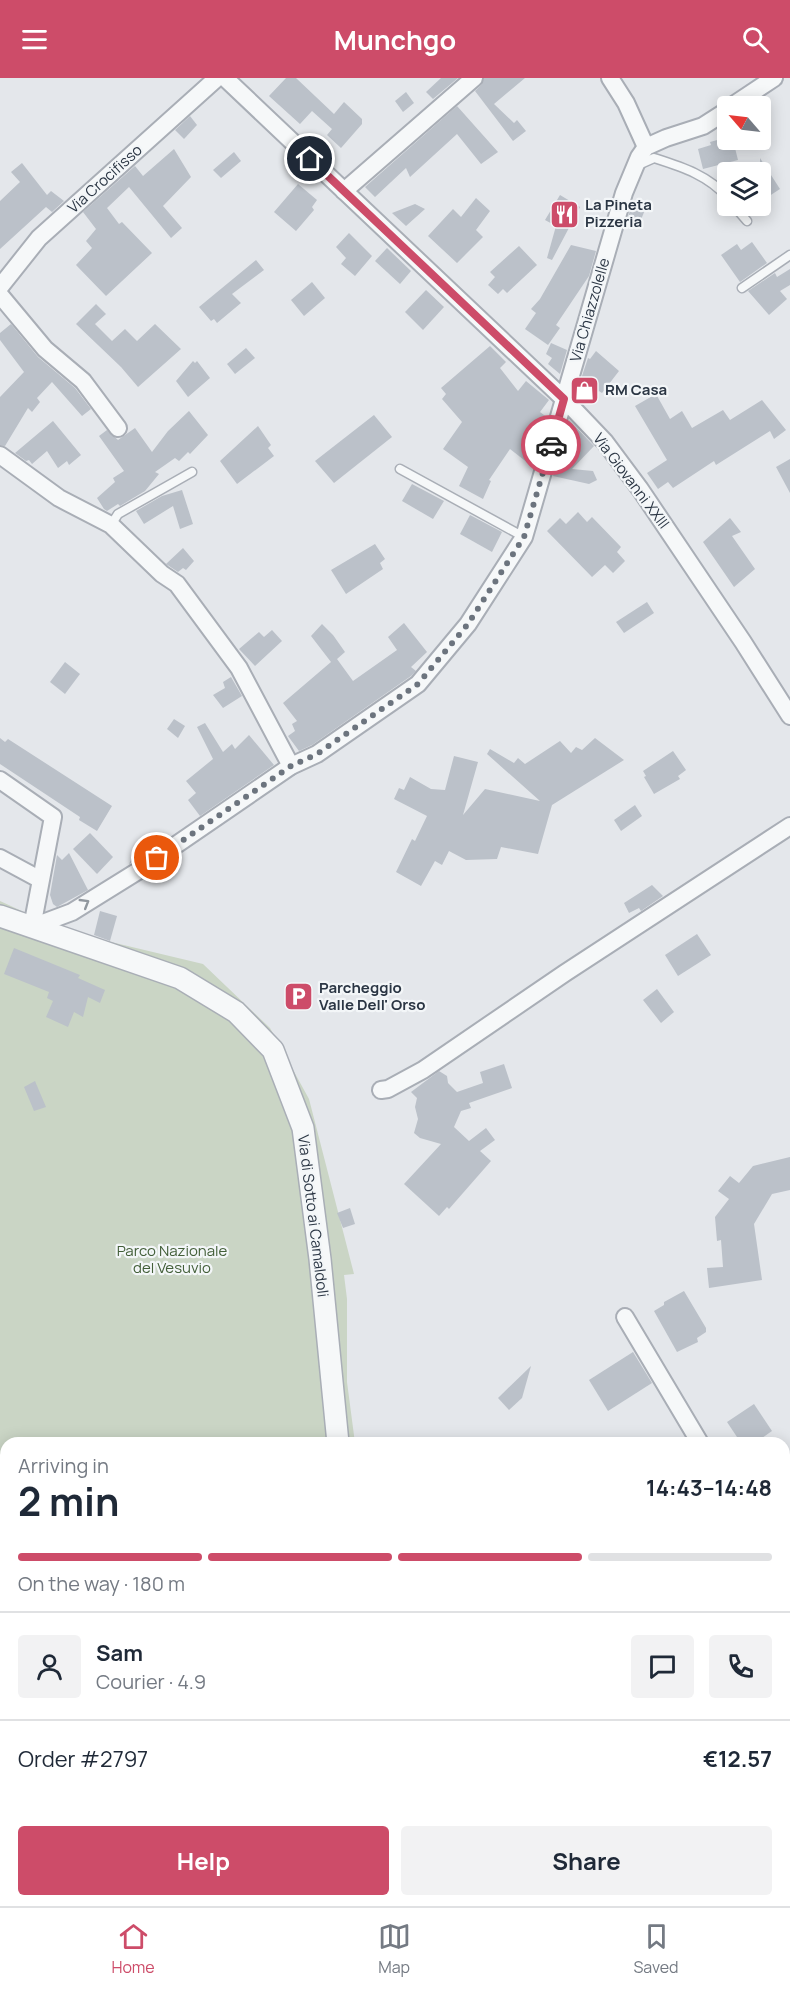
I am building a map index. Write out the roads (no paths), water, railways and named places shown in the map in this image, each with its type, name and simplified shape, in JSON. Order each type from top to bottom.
[{"type":"street","name":"Via Crocifisso","points":[[0,287],[39,237],[217,78]]},
{"type":"street","name":"Via Giovanni XXIII","points":[[225,78],[564,399],[605,442],[640,489],[790,716]]},
{"type":"street","points":[[344,191],[474,78]]},
{"type":"street","points":[[610,78],[626,103],[646,147],[703,126],[717,117]]},
{"type":"street","points":[[747,96],[774,78]]},
{"type":"street","name":"Via Chiazzolelle","points":[[32,927],[72,912],[138,871],[291,766],[317,754],[418,684],[468,624],[524,537],[624,193],[646,147]]},
{"type":"street","points":[[0,295],[45,349],[83,381],[118,428]]},
{"type":"street","points":[[0,455],[58,498],[111,525],[162,574],[177,584],[239,668],[291,766]]},
{"type":"street","points":[[0,780],[53,817],[39,879],[32,927]]},
{"type":"street","points":[[381,1090],[388,1089],[423,1070],[565,973],[790,826]]},
{"type":"street","points":[[0,858],[39,879]]},
{"type":"street","name":"Via di Sotto ai Camaldoli","points":[[0,916],[180,978],[237,1012],[273,1050],[303,1128],[320,1259],[337,1437]]},
{"type":"street","points":[[625,1317],[696,1437]]},
{"type":"lane","points":[[635,166],[654,158],[688,169],[717,186]]},
{"type":"lane","points":[[743,216],[747,220]]},
{"type":"lane","points":[[742,288],[790,255]]},
{"type":"lane","points":[[400,469],[524,537]]},
{"type":"lane","points":[[111,525],[118,514],[192,472]]},
{"type":"place","name":"La Pineta Pizzeria","points":[[564,214]]},
{"type":"place","name":"RM Casa","points":[[584,390]]},
{"type":"place","name":"Parcheggio Valle Dell' Orso","points":[[298,997]]},
{"type":"park label","name":"Parco Nazionale del Vesuvio","points":[[172,1260]]}]
